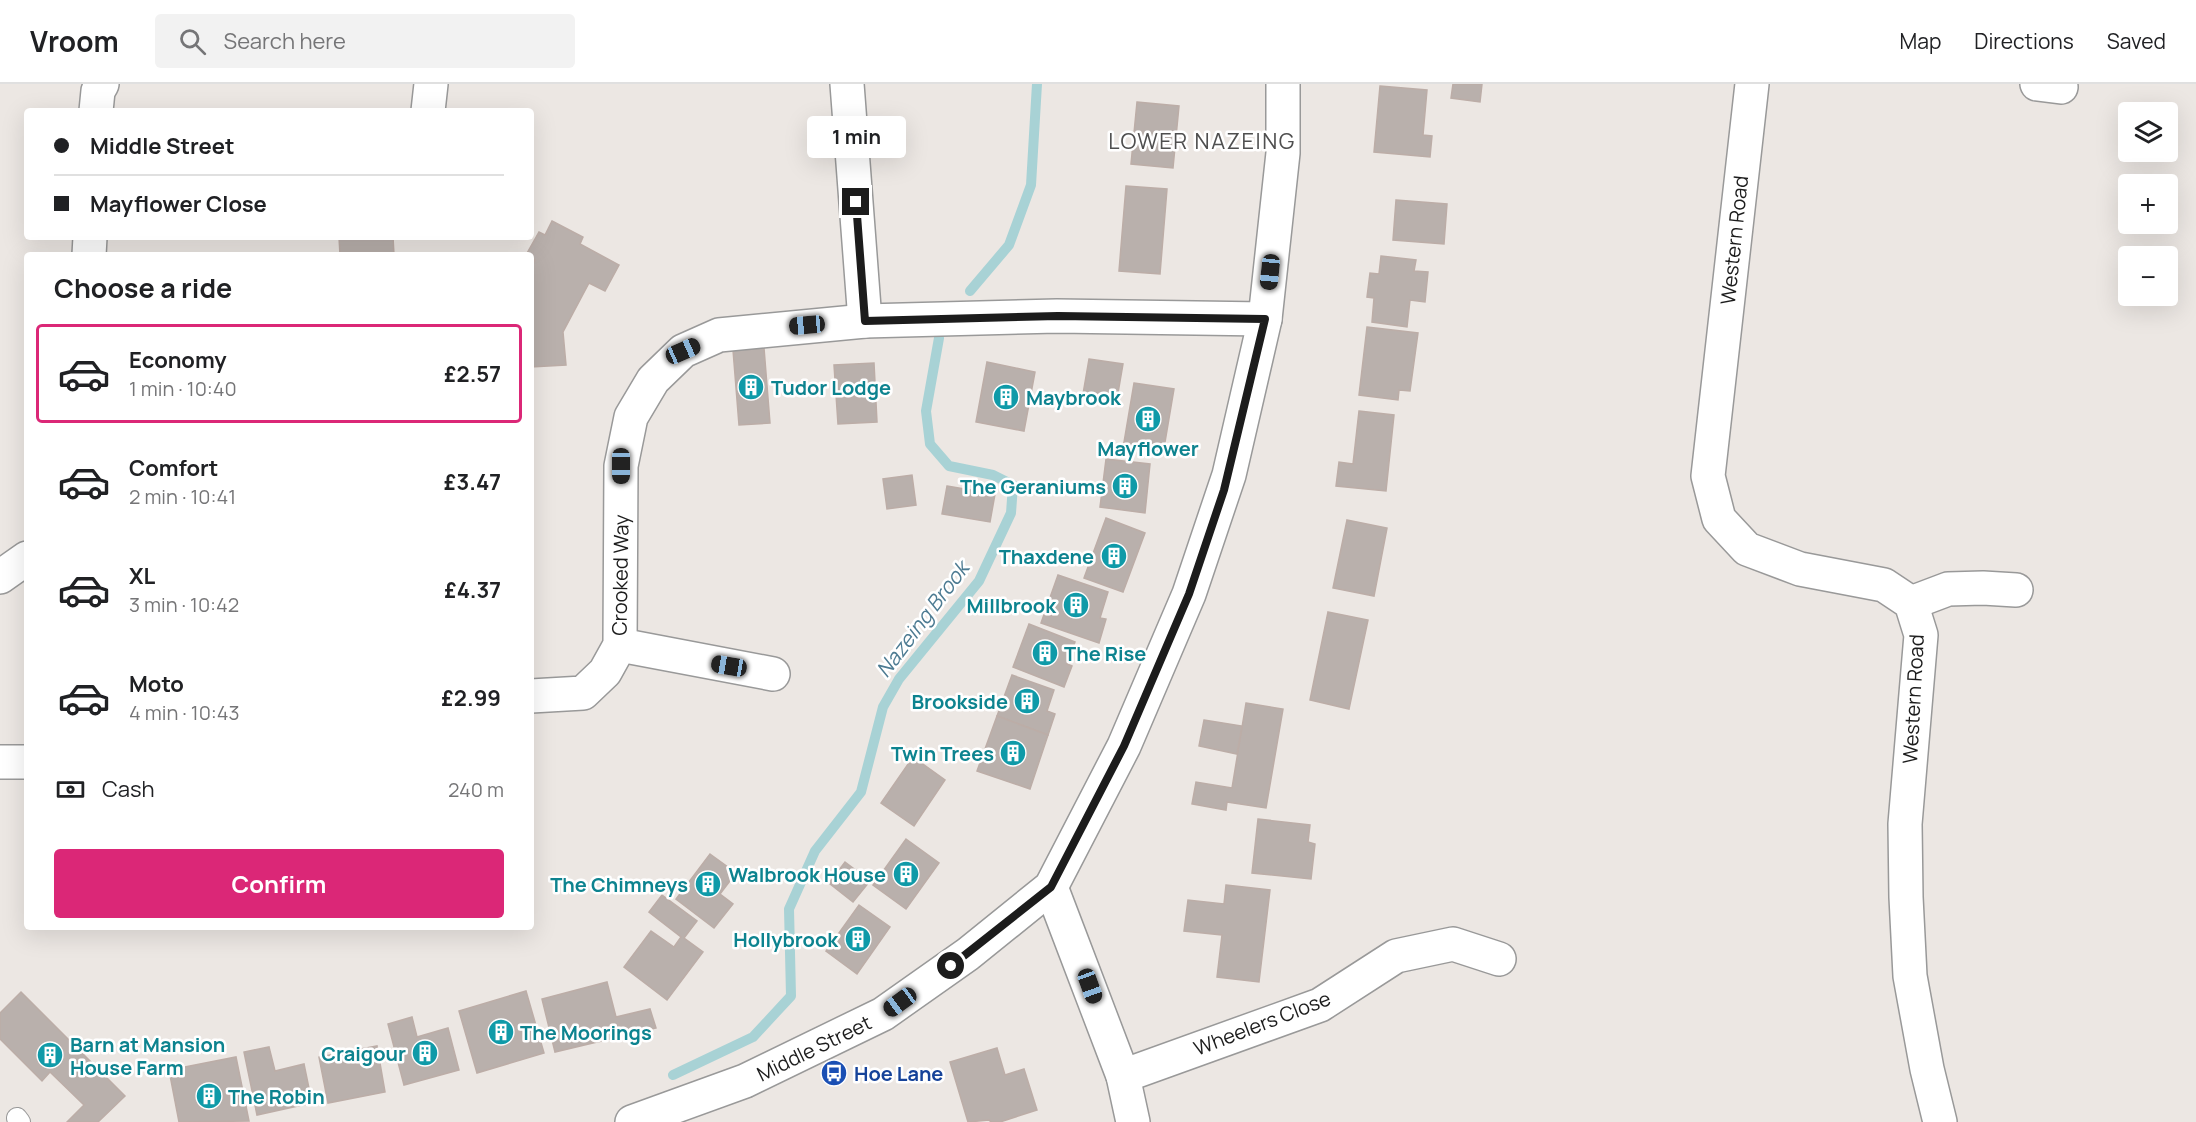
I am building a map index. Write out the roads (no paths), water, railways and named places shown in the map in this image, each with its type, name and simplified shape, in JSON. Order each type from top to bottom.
[{"type":"street","points":[[96,108],[98,92],[102,84]]},
{"type":"street","points":[[428,108],[431,84]]},
{"type":"street","points":[[848,84],[865,321]]},
{"type":"street","name":"Middle Street","points":[[632,1122],[745,1082],[883,1014],[968,954],[1051,887],[1124,746],[1189,594],[1229,475],[1265,319],[1283,153],[1283,84]]},
{"type":"street","name":"Western Road","points":[[1752,84],[1708,476],[1719,519],[1747,549],[1800,569],[1884,585],[1911,603],[1921,636],[1905,824],[1910,976],[1927,1069],[1940,1122]]},
{"type":"street","name":"Crooked Way","points":[[534,696],[583,693],[605,672],[620,645],[621,466],[631,417],[653,380],[683,351],[719,335],[865,321],[1058,316],[1265,319]]},
{"type":"street","points":[[0,577],[24,560]]},
{"type":"street","points":[[1911,603],[1948,589],[2016,590]]},
{"type":"street","points":[[620,645],[773,674]]},
{"type":"street","points":[[0,762],[24,762]]},
{"type":"street","points":[[1051,887],[1123,1076],[1133,1122]]},
{"type":"street","name":"Wheelers Close","points":[[1123,1076],[1320,1005],[1396,956],[1453,944],[1499,959]]},
{"type":"waterway","name":"Nazeing Brook","points":[[970,291],[1009,245],[1031,185],[1037,84]]},
{"type":"waterway","name":"Nazeing Brook","points":[[673,1075],[753,1037],[791,996],[789,909],[815,851],[861,792],[883,707],[899,679],[979,581],[1011,513],[1013,485],[993,475],[949,466],[930,444],[926,411],[939,338]]},
{"type":"place","name":"Tudor Lodge","points":[[751,387]]},
{"type":"place","name":"Maybrook","points":[[1006,397]]},
{"type":"place","name":"Mayflower","points":[[1148,419]]},
{"type":"place","name":"The Geraniums","points":[[1125,486]]},
{"type":"place","name":"Thaxdene","points":[[1114,556]]},
{"type":"place","name":"Millbrook","points":[[1076,605]]},
{"type":"place","name":"The Rise","points":[[1045,653]]},
{"type":"place","name":"Brookside","points":[[1027,701]]},
{"type":"place","name":"Twin Trees","points":[[1013,753]]},
{"type":"place","name":"Walbrook House","points":[[906,874]]},
{"type":"place","name":"The Chimneys","points":[[708,884]]},
{"type":"place","name":"Hollybrook","points":[[858,939]]},
{"type":"place","name":"The Moorings","points":[[501,1032]]},
{"type":"place","name":"Craigour","points":[[425,1053]]},
{"type":"place","name":"Barn at Mansion House Farm","points":[[50,1055]]},
{"type":"place","name":"Hoe Lane","points":[[834,1073]]},
{"type":"place","name":"The Robin","points":[[209,1096]]},
{"type":"district","name":"LOWER NAZEING","points":[[1202,141]]}]
